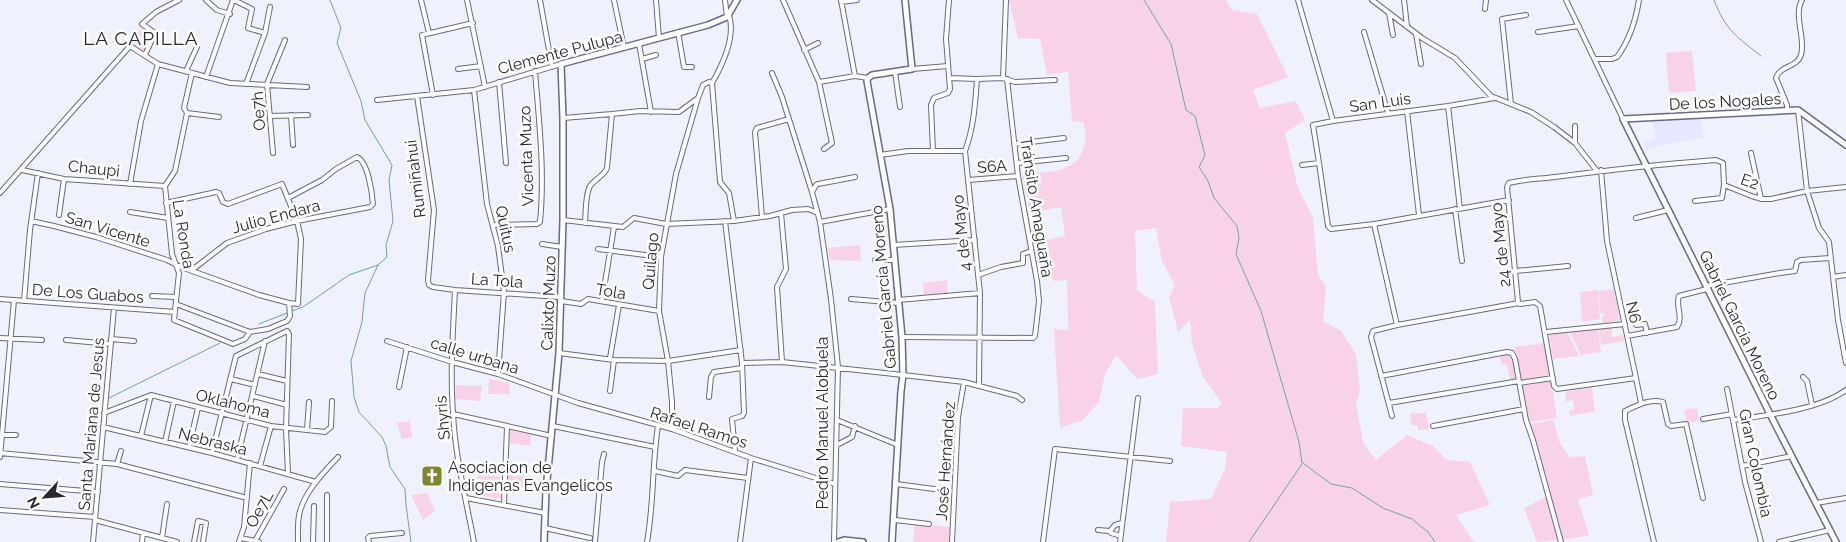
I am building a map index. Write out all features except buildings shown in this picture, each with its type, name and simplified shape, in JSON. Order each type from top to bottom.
[{"type":"street","points":[[145,55],[155,33],[142,24],[156,12],[179,0]]},
{"type":"street","points":[[206,0],[217,10],[230,14]]},
{"type":"street","points":[[206,77],[234,0],[252,8],[248,28],[265,33]]},
{"type":"street","points":[[421,0],[430,33]]},
{"type":"street","points":[[467,0],[485,87]]},
{"type":"street","points":[[540,0],[552,67]]},
{"type":"street","points":[[614,0],[624,48]]},
{"type":"street","points":[[656,0],[659,38]]},
{"type":"street","points":[[725,0],[731,24],[728,49],[712,83],[720,182],[728,193],[734,221]]},
{"type":"street","points":[[728,16],[737,0]]},
{"type":"street","points":[[783,0],[818,82],[832,143],[824,149]]},
{"type":"street","points":[[855,76],[841,1],[857,0]]},
{"type":"street","points":[[905,0],[912,69]]},
{"type":"street","points":[[933,151],[931,104],[934,98],[948,93],[950,89],[946,39],[950,0]]},
{"type":"street","name":"Tránsito Amaguaña","points":[[979,338],[1033,338],[1035,336],[1039,301],[1018,176],[1005,79],[1006,0]]},
{"type":"street","name":"San Luis","points":[[1298,0],[1333,121],[1496,98]]},
{"type":"street","points":[[1372,0],[1416,33],[1455,58],[1496,98],[1531,112],[1554,127],[1575,144],[1599,170]]},
{"type":"street","points":[[1404,0],[1407,26]]},
{"type":"street","points":[[1485,10],[1486,0]]},
{"type":"street","name":"Gabriel Garcia Moreno","points":[[1566,0],[1770,415],[1836,542]]},
{"type":"street","points":[[1595,59],[1612,59],[1617,57],[1637,14],[1639,0]]},
{"type":"street","points":[[1787,110],[1787,105],[1776,78],[1780,71],[1797,62],[1800,57],[1803,47],[1799,8],[1802,0]]},
{"type":"street","points":[[246,84],[265,33],[270,7]]},
{"type":"street","points":[[1389,13],[1393,35]]},
{"type":"street","points":[[1510,104],[1502,18],[1526,15]]},
{"type":"street","name":"Clemente Pulupa","points":[[377,100],[474,90],[535,71],[708,25],[728,16]]},
{"type":"street","points":[[433,95],[422,35],[473,23]]},
{"type":"street","points":[[1538,32],[1578,26]]},
{"type":"street","points":[[678,32],[684,67],[692,67]]},
{"type":"street","points":[[1364,32],[1388,113]]},
{"type":"street","points":[[1416,33],[1422,64]]},
{"type":"street","name":"Oe7h","points":[[273,153],[267,84],[285,40]]},
{"type":"street","points":[[804,50],[818,43]]},
{"type":"street","points":[[639,44],[651,112]]},
{"type":"street","points":[[0,193],[130,46],[158,64],[230,83],[307,87]]},
{"type":"street","points":[[186,71],[197,47]]},
{"type":"street","points":[[642,59],[656,56]]},
{"type":"street","points":[[130,184],[141,121],[158,64]]},
{"type":"street","name":"Calixto Muzo","points":[[544,542],[559,354],[563,220],[561,64]]},
{"type":"street","points":[[458,69],[481,66]]},
{"type":"street","points":[[818,82],[855,76],[868,78],[872,75],[948,66]]},
{"type":"street","name":"Vicenta Muzo","points":[[492,225],[537,224],[540,222],[543,188],[535,71]]},
{"type":"street","points":[[895,72],[900,107]]},
{"type":"street","name":"La Ronda","points":[[175,312],[179,273],[172,254],[165,186],[175,172],[187,112],[184,108],[192,73]]},
{"type":"street","name":"Pedro Manuel Alobuela","points":[[772,73],[789,119],[818,213],[831,299],[838,367],[834,542]]},
{"type":"street","name":"Gabriel García Moreno","points":[[868,78],[867,85],[890,209],[902,337],[903,375],[895,520],[892,542]]},
{"type":"street","points":[[949,78],[1005,79],[1015,82],[1055,80]]},
{"type":"street","name":"4 de Mayo","points":[[977,79],[975,116],[972,132],[965,151],[980,293],[979,386]]},
{"type":"street","points":[[499,82],[506,163]]},
{"type":"street","points":[[563,118],[679,112],[698,98],[703,85],[709,82],[712,83]]},
{"type":"street","name":"Quitus","points":[[474,90],[487,204],[498,246],[504,292],[498,374]]},
{"type":"street","name":"Rumiñahui","points":[[417,96],[434,210],[428,280],[429,285],[433,287]]},
{"type":"street","name":"Quilago","points":[[672,429],[672,402],[668,362],[659,311],[661,257],[676,174],[698,98]]},
{"type":"street","points":[[1448,106],[1460,209]]},
{"type":"street","points":[[1798,110],[1807,191],[1819,228],[1829,242],[1846,363]]},
{"type":"street","name":"De los Nogales","points":[[1623,118],[1798,110],[1846,145]]},
{"type":"street","points":[[1407,111],[1419,216]]},
{"type":"street","points":[[187,112],[220,117]]},
{"type":"street","points":[[585,223],[589,190],[594,181],[606,172],[607,168],[612,114]]},
{"type":"street","points":[[270,116],[308,115]]},
{"type":"street","points":[[291,116],[293,145]]},
{"type":"street","points":[[762,217],[755,132],[757,128],[789,119]]},
{"type":"street","points":[[1333,121],[1313,125],[1329,228],[1334,230],[1374,224],[1509,200]]},
{"type":"street","points":[[1575,126],[1575,144]]},
{"type":"street","points":[[1014,144],[1064,138]]},
{"type":"street","points":[[880,155],[908,151],[965,151]]},
{"type":"street","points":[[1752,153],[1761,199]]},
{"type":"street","name":"Julio Endara","points":[[192,270],[227,243],[266,229],[296,221],[370,208],[373,204],[365,164],[357,157],[336,169],[322,180],[288,198]]},
{"type":"street","points":[[1017,164],[1066,158]]},
{"type":"street","name":"E2","points":[[1646,165],[1720,161],[1723,165],[1724,185],[1761,199],[1846,187]]},
{"type":"street","points":[[1302,165],[1319,163]]},
{"type":"street","name":"24 de Mayo","points":[[1546,332],[1539,304],[1535,302],[1519,303],[1507,187],[1510,182],[1646,165]]},
{"type":"street","name":"Chaupi","points":[[22,170],[64,179],[165,186]]},
{"type":"street","name":"N6","points":[[1599,170],[1607,241],[1641,403]]},
{"type":"street","points":[[24,300],[31,221],[38,173]]},
{"type":"street","points":[[812,192],[818,184],[855,176]]},
{"type":"street","name":"S6A","points":[[968,180],[1018,176]]},
{"type":"street","points":[[59,215],[64,179]]},
{"type":"street","points":[[166,203],[216,192],[220,193],[223,202],[228,204],[278,184],[283,185],[296,221]]},
{"type":"street","points":[[1695,200],[1722,198],[1724,185]]},
{"type":"street","points":[[563,220],[624,227],[634,218],[666,224],[734,221],[792,210],[808,209],[818,213]]},
{"type":"street","points":[[820,222],[890,209]]},
{"type":"street","points":[[1455,209],[1462,261]]},
{"type":"street","points":[[1636,218],[1668,210]]},
{"type":"street","points":[[130,212],[168,218]]},
{"type":"street","points":[[781,213],[786,269],[778,287],[782,362]]},
{"type":"street","name":"San Vicente","points":[[31,221],[96,237],[128,249],[168,260],[215,280],[289,303],[298,304],[301,239],[296,221]]},
{"type":"street","points":[[725,221],[742,366],[744,413],[742,416],[733,417],[732,420],[735,452]]},
{"type":"street","points":[[1374,224],[1397,325]]},
{"type":"street","points":[[602,301],[614,227]]},
{"type":"street","points":[[893,245],[975,240]]},
{"type":"street","points":[[542,244],[562,246]]},
{"type":"street","points":[[598,248],[661,257]]},
{"type":"street","points":[[978,275],[1001,267],[1023,264],[1023,255],[1031,251]]},
{"type":"street","points":[[1627,336],[1677,327],[1680,318],[1679,296],[1707,287],[1780,273],[1791,273],[1796,271],[1797,262],[1801,260],[1830,258]]},
{"type":"street","points":[[875,260],[895,260]]},
{"type":"street","points":[[1515,271],[1568,266]]},
{"type":"street","points":[[1833,276],[1846,275]]},
{"type":"street","name":"La Tola","points":[[433,287],[504,292],[560,299]]},
{"type":"street","name":"Shyris","points":[[455,290],[452,414],[474,542]]},
{"type":"street","points":[[851,299],[899,302],[980,293]]},
{"type":"street","points":[[152,296],[176,297]]},
{"type":"street","name":"De Los Guabos","points":[[0,299],[175,312]]},
{"type":"street","name":"Tola","points":[[560,299],[581,304],[588,299],[619,306],[659,311]]},
{"type":"street","points":[[14,300],[0,455],[101,461],[247,498]]},
{"type":"street","points":[[176,304],[250,332],[268,329],[287,321],[290,316],[289,303]]},
{"type":"street","points":[[1392,416],[1371,334],[1373,331],[1519,303]]},
{"type":"street","points":[[610,391],[619,306]]},
{"type":"street","name":"Santa Mariana de Jesus","points":[[93,542],[114,308]]},
{"type":"street","points":[[175,312],[175,321],[233,344],[245,339],[250,332]]},
{"type":"street","points":[[1625,324],[1546,332],[1552,378],[1555,388],[1561,389],[1636,378]]},
{"type":"street","points":[[1636,325],[1645,324],[1647,333]]},
{"type":"street","points":[[212,453],[236,356],[288,331],[286,429],[288,473]]},
{"type":"street","points":[[902,337],[979,338]]},
{"type":"street","points":[[0,338],[42,340]]},
{"type":"street","points":[[66,340],[134,341]]},
{"type":"street","points":[[237,460],[265,341]]},
{"type":"street","name":"calle urbana","points":[[388,341],[452,362],[498,374],[556,394]]},
{"type":"street","points":[[399,387],[407,347]]},
{"type":"street","points":[[559,354],[668,362],[741,350]]},
{"type":"street","points":[[1381,376],[1510,352],[1514,357],[1524,409],[1561,542]]},
{"type":"street","points":[[709,397],[711,377],[714,372],[742,366],[782,362],[964,382],[1018,396],[1022,400]]},
{"type":"street","points":[[258,374],[287,382]]},
{"type":"street","points":[[1804,377],[1807,381],[1812,405]]},
{"type":"street","points":[[1389,403],[1519,380],[1552,378]]},
{"type":"street","points":[[231,379],[255,385]]},
{"type":"street","name":"José Hernández","points":[[952,542],[958,417],[964,382]]},
{"type":"street","name":"Gran Colombia","points":[[1727,389],[1742,466],[1761,542]]},
{"type":"street","points":[[1733,420],[1770,415],[1812,405],[1828,400],[1846,390]]},
{"type":"street","name":"Rafael Ramos","points":[[556,394],[578,403],[672,429],[751,458],[835,484]]},
{"type":"street","points":[[104,413],[151,395]]},
{"type":"street","points":[[141,436],[151,395]]},
{"type":"street","name":"Oklahoma","points":[[151,395],[271,426],[325,432],[329,430],[331,423],[332,401]]},
{"type":"street","points":[[253,396],[287,405]]},
{"type":"street","points":[[1120,542],[1138,398]]},
{"type":"street","points":[[165,442],[174,401]]},
{"type":"street","points":[[307,430],[309,402]]},
{"type":"street","points":[[1654,542],[1624,414],[1625,411],[1641,403],[1663,402],[1668,424],[1671,426],[1684,424],[1687,427],[1703,498]]},
{"type":"street","points":[[189,447],[198,408]]},
{"type":"street","points":[[1433,426],[1524,409]]},
{"type":"street","points":[[452,414],[552,436]]},
{"type":"street","points":[[1704,419],[1732,414]]},
{"type":"street","points":[[837,420],[898,445]]},
{"type":"street","points":[[260,466],[271,426]]},
{"type":"street","points":[[553,426],[655,447]]},
{"type":"street","points":[[647,542],[658,426]]},
{"type":"street","points":[[837,445],[852,437],[854,426]]},
{"type":"street","name":"Nebraska","points":[[103,427],[189,447],[316,482]]},
{"type":"street","points":[[504,504],[507,427]]},
{"type":"street","points":[[2,435],[16,435]]},
{"type":"street","points":[[1043,542],[1055,449],[1170,461]]},
{"type":"street","points":[[117,464],[121,451]]},
{"type":"street","points":[[595,542],[604,454]]},
{"type":"street","points":[[1742,466],[1792,456]]},
{"type":"street","points":[[298,542],[300,511],[303,502],[316,482],[338,457]]},
{"type":"street","points":[[740,542],[751,458]]},
{"type":"street","points":[[250,463],[244,527],[240,540],[257,541]]},
{"type":"street","points":[[655,471],[678,476],[685,470],[748,478]]},
{"type":"street","points":[[0,484],[98,492]]},
{"type":"street","points":[[896,484],[934,490]]},
{"type":"street","name":"Oe7L","points":[[257,541],[284,489]]},
{"type":"street","points":[[327,495],[327,542]]},
{"type":"street","points":[[466,498],[545,513]]},
{"type":"street","points":[[1816,503],[1846,498]]},
{"type":"street","points":[[162,538],[167,504]]},
{"type":"street","points":[[313,542],[314,506]]},
{"type":"street","points":[[0,510],[95,519],[177,542]]},
{"type":"street","points":[[895,520],[929,524]]},
{"type":"street","points":[[194,542],[198,521],[206,523],[203,542]]},
{"type":"street","points":[[1110,531],[1115,525],[1122,523]]},
{"type":"street","points":[[545,528],[590,538]]},
{"type":"street","points":[[1098,530],[1110,531],[1121,536]]},
{"type":"street","points":[[1778,542],[1830,530]]},
{"type":"street","points":[[369,542],[368,538],[370,536],[402,533]]},
{"type":"street","points":[[142,542],[143,534]]},
{"type":"street","points":[[838,542],[844,540],[863,542]]},
{"type":"shaded area","points":[[1009,0],[1226,0],[1232,10],[1257,14],[1288,77],[1253,90],[1260,108],[1296,101],[1305,120],[1285,133],[1298,188],[1313,217],[1318,275],[1326,286],[1323,321],[1341,331],[1356,354],[1360,392],[1356,403],[1363,442],[1376,460],[1407,435],[1433,446],[1447,460],[1470,462],[1490,505],[1456,515],[1474,542],[1166,542],[1170,502],[1211,499],[1225,469],[1227,452],[1181,446],[1183,408],[1218,408],[1222,403],[1203,377],[1192,344],[1190,320],[1178,332],[1169,297],[1175,285],[1162,261],[1156,228],[1135,231],[1137,290],[1155,302],[1158,374],[1137,379],[1116,355],[1105,374],[1099,402],[1083,420],[1060,428],[1054,329],[1068,330],[1067,280],[1053,281],[1043,241],[1065,236],[1061,207],[1030,213],[1022,174],[1048,172],[1071,165],[1082,152],[1085,144],[1085,134],[1083,122],[1072,121],[1068,72],[1047,75],[1040,39],[1018,38]]},
{"type":"shaded area","points":[[142,27],[153,32],[145,51],[132,45]]},
{"type":"shaded area","points":[[1692,51],[1696,91],[1669,93],[1666,53]]},
{"type":"shaded area","points":[[1701,117],[1703,138],[1659,146],[1646,151],[1643,143],[1656,138],[1651,119]]},
{"type":"shaded area","points":[[860,245],[861,261],[830,260],[828,248]]},
{"type":"shaded area","points":[[947,280],[948,293],[924,295],[923,283]]},
{"type":"shaded area","points":[[1614,289],[1620,320],[1603,323],[1604,313],[1600,313],[1599,291]]},
{"type":"shaded area","points":[[1598,290],[1600,319],[1582,322],[1580,292]]},
{"type":"shaded area","points":[[1612,327],[1612,337],[1623,335],[1624,341],[1601,345],[1599,328]]},
{"type":"shaded area","points":[[1598,328],[1601,352],[1581,355],[1570,332]]},
{"type":"shaded area","points":[[1567,332],[1579,356],[1553,359],[1549,335]]},
{"type":"shaded area","points":[[1546,343],[1548,375],[1522,381],[1515,347]]},
{"type":"shaded area","points":[[1511,354],[1517,379],[1510,380],[1507,365],[1502,364],[1500,356]]},
{"type":"shaded area","points":[[489,379],[509,383],[510,394],[488,394]]},
{"type":"shaded area","points":[[1551,381],[1557,418],[1529,422],[1523,386]]},
{"type":"shaded area","points":[[456,385],[482,386],[480,401],[455,399]]},
{"type":"shaded area","points":[[1592,388],[1595,411],[1570,416],[1569,411],[1574,410],[1573,400],[1566,402],[1565,392]]},
{"type":"shaded area","points":[[1697,408],[1699,421],[1687,423],[1684,410]]},
{"type":"shaded area","points":[[1426,413],[1429,429],[1418,430],[1417,425],[1412,426],[1410,414]]},
{"type":"shaded area","points":[[1553,420],[1560,443],[1570,458],[1585,456],[1593,495],[1578,499],[1589,535],[1563,540],[1530,424]]},
{"type":"shaded area","points":[[410,421],[412,437],[402,439],[397,423]]},
{"type":"shaded area","points":[[510,430],[531,434],[530,446],[509,443]]},
{"type":"shaded area","points":[[478,474],[500,476],[501,498],[481,496]]},
{"type":"shaded area","points":[[507,475],[527,476],[526,488],[507,485]]},
{"type":"shaded area","points":[[427,493],[435,511],[423,520],[411,495]]},
{"type":"shaded area","points":[[1547,497],[1559,540],[1537,542],[1524,508]]},
{"type":"shaded area","points":[[915,524],[951,527],[951,542],[913,542]]},
{"type":"waterway","points":[[330,0],[341,28],[337,43],[361,101],[365,120],[392,165],[389,180],[393,221],[386,245],[387,257],[378,265],[365,293],[362,322],[351,361],[354,397],[359,412],[382,437],[386,446],[390,467],[405,489],[411,542]]},
{"type":"waterway","points":[[1144,0],[1171,44],[1186,110],[1195,116],[1205,155],[1199,167],[1208,181],[1214,198],[1237,226],[1239,238],[1236,254],[1261,311],[1299,442],[1302,463]]},
{"type":"waterway","points":[[1714,0],[1723,19],[1733,32],[1761,56]]},
{"type":"waterway","points":[[292,311],[303,307],[349,275],[378,265]]},
{"type":"waterway","points":[[259,324],[287,313]]},
{"type":"waterway","points":[[107,399],[220,343]]},
{"type":"waterway","points":[[1303,463],[1331,484],[1352,488],[1383,508],[1412,519],[1428,532],[1435,542]]},
{"type":"waterway","points":[[1249,542],[1302,464]]},
{"type":"place","name":"Asociacion de Indigenas Evangelicos","points":[[432,476]]},
{"type":"district","name":"LA CAPILLA","points":[[141,38]]}]
